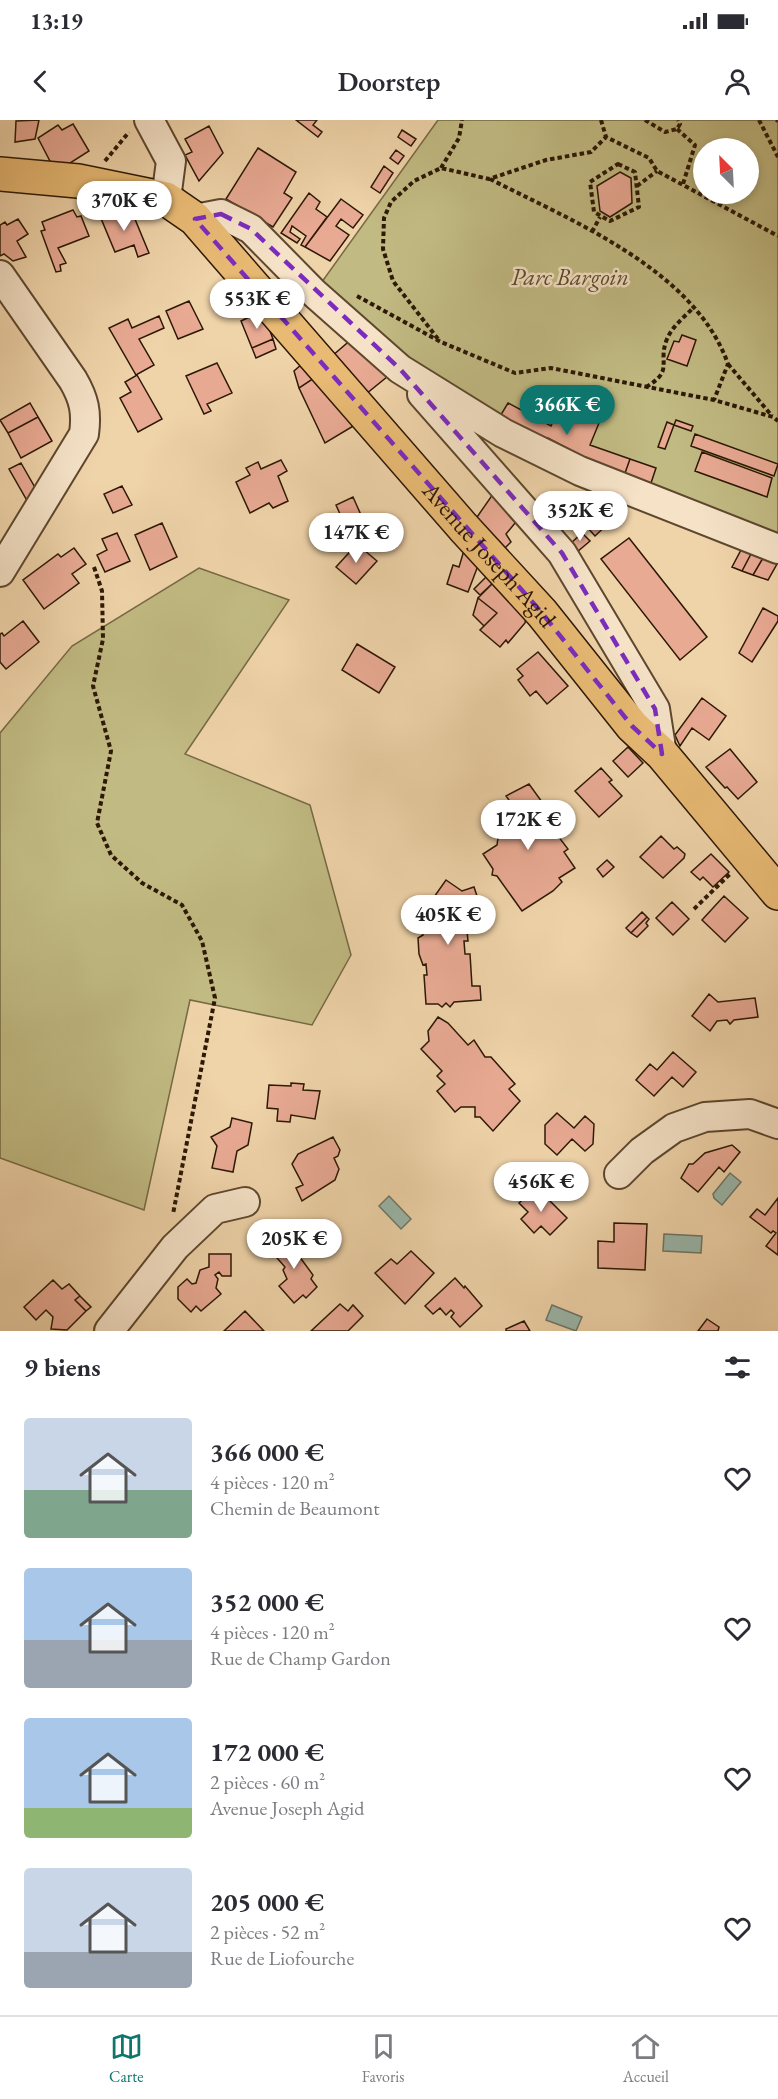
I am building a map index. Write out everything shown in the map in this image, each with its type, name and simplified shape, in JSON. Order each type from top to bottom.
[{"type":"main road","points":[[0,174],[78,180],[166,199]]},
{"type":"main road","name":"Avenue Joseph Agid","points":[[166,199],[195,219],[455,518],[542,613],[632,726],[662,754],[778,893]]},
{"type":"street","points":[[140,124],[171,161],[166,199]]},
{"type":"street","points":[[195,219],[221,214],[250,229],[314,293],[400,369],[562,553],[655,709],[662,754]]},
{"type":"street","points":[[0,275],[83,396],[87,416],[84,434],[0,572]]},
{"type":"street","points":[[400,369],[503,433],[580,471],[778,549]]},
{"type":"street","points":[[620,1174],[642,1151],[674,1128],[695,1121],[750,1114],[778,1124]]},
{"type":"street","points":[[109,1331],[175,1247],[215,1209],[245,1202]]},
{"type":"path","points":[[441,342],[393,281],[383,249],[384,218],[391,202],[414,181],[441,168],[459,138],[462,120]]},
{"type":"path","points":[[601,120],[606,137],[649,158],[657,171],[778,236]]},
{"type":"path","points":[[645,120],[665,132],[676,129],[680,124],[678,120]]},
{"type":"path","points":[[759,120],[778,157]]},
{"type":"path","points":[[78,180],[102,164],[140,124]]},
{"type":"path","points":[[676,129],[695,145],[682,184]]},
{"type":"path","points":[[489,179],[546,160],[591,152],[606,137]]},
{"type":"path","points":[[618,164],[635,172],[639,207],[610,221],[600,218],[594,212],[590,182],[618,164]]},
{"type":"path","points":[[441,168],[489,179],[632,252],[678,292],[714,334],[728,364],[778,421]]},
{"type":"path","points":[[637,186],[657,171]]},
{"type":"path","points":[[592,232],[600,218]]},
{"type":"path","points":[[353,294],[441,342],[515,373],[551,368],[714,400],[773,417]]},
{"type":"path","points":[[645,388],[660,379],[664,373],[667,339],[692,309]]},
{"type":"path","points":[[714,400],[728,364]]},
{"type":"path","points":[[94,567],[102,591],[103,639],[93,686],[111,751],[96,823],[111,855],[142,884],[182,905],[202,941],[215,998],[171,1224],[175,1247]]},
{"type":"path","points":[[694,909],[747,856]]},
{"type":"highlighted area","points":[[221,214],[251,229],[400,369],[562,553],[655,709],[662,754],[632,726],[542,613],[195,219]]},
{"type":"green space","name":"Parc Bargoin","points":[[438,120],[778,120],[778,535],[582,462],[428,379],[319,286]]},
{"type":"green space","points":[[199,568],[289,600],[185,754],[310,805],[351,955],[312,1025],[190,1000],[144,1210],[0,1158],[0,733],[72,646]]},
{"type":"shaded area","points":[[730,1173],[741,1182],[722,1205],[713,1194]]},
{"type":"shaded area","points":[[389,1196],[411,1219],[401,1229],[379,1206]]},
{"type":"shaded area","points":[[664,1234],[702,1236],[701,1253],[663,1251]]},
{"type":"shaded area","points":[[552,1305],[582,1317],[576,1331],[546,1320]]},
{"type":"building","points":[[39,120],[35,139],[15,142],[16,121]]},
{"type":"building","points":[[296,120],[317,120],[313,125],[322,132],[318,137]]},
{"type":"building","points":[[73,124],[89,151],[67,165],[51,163],[38,138],[58,125],[62,130]]},
{"type":"building","points":[[209,126],[223,153],[199,181],[185,155],[192,152],[185,139]]},
{"type":"building","points":[[402,130],[416,139],[411,146],[398,137]]},
{"type":"building","points":[[258,148],[296,172],[284,193],[292,198],[273,227],[226,199]]},
{"type":"building","points":[[396,150],[404,156],[398,164],[390,158]]},
{"type":"building","points":[[384,166],[393,173],[380,193],[371,187]]},
{"type":"building","points":[[620,172],[631,178],[632,203],[610,217],[600,211],[597,186]]},
{"type":"building","points":[[309,193],[320,202],[316,209],[327,217],[305,247],[301,245],[306,236],[292,226],[290,232],[300,239],[297,243],[281,233]]},
{"type":"building","points":[[341,199],[363,215],[353,228],[341,219],[336,226],[349,235],[330,261],[305,247]]},
{"type":"building","points":[[114,209],[119,216],[132,212],[149,253],[138,257],[134,245],[115,252],[100,216]]},
{"type":"building","points":[[73,210],[77,217],[81,216],[89,236],[58,248],[66,263],[60,265],[61,271],[56,272],[41,231],[45,230],[42,222]]},
{"type":"building","points":[[18,219],[28,234],[17,241],[26,257],[13,261],[4,254],[0,256],[0,225],[5,222],[7,225]]},
{"type":"building","points":[[189,301],[203,329],[178,339],[166,311]]},
{"type":"building","points":[[258,313],[267,323],[273,339],[252,348],[241,321]]},
{"type":"building","points":[[159,316],[164,328],[139,339],[154,365],[136,375],[109,328],[128,319],[132,328]]},
{"type":"building","points":[[682,335],[696,340],[687,366],[667,359],[674,341],[679,342]]},
{"type":"building","points":[[353,338],[393,372],[366,394],[332,356]]},
{"type":"building","points":[[273,339],[276,349],[256,358],[252,348]]},
{"type":"building","points":[[217,363],[232,393],[207,404],[211,411],[204,414],[186,376]]},
{"type":"building","points":[[302,364],[314,378],[299,388],[294,371]]},
{"type":"building","points":[[137,375],[162,419],[138,432],[120,398],[131,392],[125,382]]},
{"type":"building","points":[[314,378],[355,425],[325,443],[299,388]]},
{"type":"building","points":[[30,403],[38,417],[8,433],[0,420]]},
{"type":"building","points":[[508,403],[551,426],[560,406],[599,423],[590,445],[630,459],[624,476],[582,460],[584,457],[548,438],[545,444],[499,418]]},
{"type":"building","points":[[38,417],[52,441],[21,458],[8,433]]},
{"type":"building","points":[[676,420],[693,426],[691,431],[674,425]]},
{"type":"building","points":[[667,422],[674,425],[665,449],[658,447]]},
{"type":"building","points":[[695,434],[778,464],[774,476],[691,446]]},
{"type":"building","points":[[702,452],[772,478],[767,497],[695,471]]},
{"type":"building","points":[[630,459],[656,468],[650,486],[624,476]]},
{"type":"building","points":[[281,460],[287,471],[278,476],[288,501],[273,508],[269,503],[250,513],[236,482],[250,475],[246,468],[258,462],[261,469]]},
{"type":"building","points":[[21,463],[37,491],[29,504],[9,469]]},
{"type":"building","points":[[122,486],[132,505],[113,513],[104,494]]},
{"type":"building","points":[[567,492],[581,500],[565,523],[552,515]]},
{"type":"building","points":[[493,494],[520,517],[506,534],[511,542],[502,551],[475,520]]},
{"type":"building","points":[[353,497],[361,515],[344,523],[336,505]]},
{"type":"building","points":[[615,504],[622,512],[613,519],[605,512]]},
{"type":"building","points":[[605,512],[613,519],[595,536],[587,527]]},
{"type":"building","points":[[162,523],[177,557],[150,570],[135,535]]},
{"type":"building","points":[[117,533],[130,561],[105,572],[97,555],[107,550],[102,539]]},
{"type":"building","points":[[582,533],[590,541],[577,552],[570,544]]},
{"type":"building","points":[[629,538],[707,637],[680,660],[601,559]]},
{"type":"building","points":[[357,544],[377,561],[356,584],[336,567]]},
{"type":"building","points":[[465,547],[479,563],[468,592],[447,584],[453,565],[459,567]]},
{"type":"building","points":[[74,548],[86,564],[72,574],[79,583],[44,609],[23,580],[58,554],[61,557]]},
{"type":"building","points":[[741,550],[751,554],[742,571],[732,567]]},
{"type":"building","points":[[751,554],[763,558],[753,575],[742,571]]},
{"type":"building","points":[[763,558],[777,564],[768,580],[753,575]]},
{"type":"building","points":[[489,574],[495,581],[480,595],[474,589]]},
{"type":"building","points":[[495,581],[526,617],[525,623],[508,643],[506,640],[500,647],[480,630],[497,613],[478,598]]},
{"type":"building","points":[[478,598],[497,613],[484,626],[473,615]]},
{"type":"building","points":[[763,608],[778,616],[778,621],[752,662],[739,653]]},
{"type":"building","points":[[23,621],[39,642],[6,669],[0,662],[0,634],[4,636]]},
{"type":"building","points":[[357,644],[395,667],[379,693],[342,670]]},
{"type":"building","points":[[538,652],[568,686],[547,704],[536,691],[530,696],[518,680],[523,676],[517,669]]},
{"type":"building","points":[[702,698],[726,716],[709,740],[692,728],[680,746],[675,735]]},
{"type":"building","points":[[628,747],[643,763],[628,777],[613,761]]},
{"type":"building","points":[[730,749],[757,782],[738,799],[706,767]]},
{"type":"building","points":[[601,768],[612,780],[609,782],[622,796],[599,817],[575,791]]},
{"type":"building","points":[[529,784],[542,802],[535,806],[568,849],[564,852],[575,868],[559,878],[562,882],[553,891],[522,911],[497,876],[492,875],[493,869],[483,854],[497,845],[499,831],[513,834],[514,827],[505,813],[502,815],[497,808],[509,800],[506,796]]},
{"type":"building","points":[[661,836],[674,849],[677,847],[685,854],[684,858],[663,878],[640,857]]},
{"type":"building","points":[[711,854],[729,872],[713,887],[703,877],[700,880],[691,872]]},
{"type":"building","points":[[607,860],[614,867],[603,877],[597,869]]},
{"type":"building","points":[[446,880],[462,891],[474,887],[479,902],[468,918],[473,922],[467,931],[468,941],[464,941],[465,954],[470,954],[472,986],[480,986],[481,1000],[454,1002],[450,1007],[446,1003],[442,1007],[438,1004],[426,1004],[424,975],[427,975],[426,964],[423,965],[419,954],[418,938],[423,935],[423,929],[415,924]]},
{"type":"building","points":[[724,896],[748,918],[725,942],[702,920]]},
{"type":"building","points":[[672,902],[689,919],[673,935],[656,918]]},
{"type":"building","points":[[642,912],[647,917],[631,933],[626,928]]},
{"type":"building","points":[[647,917],[648,926],[637,937],[631,933]]},
{"type":"building","points":[[709,994],[718,1002],[755,998],[758,1017],[734,1020],[730,1024],[727,1020],[717,1021],[710,1031],[692,1016]]},
{"type":"building","points":[[438,1017],[448,1023],[468,1045],[474,1040],[485,1057],[491,1057],[515,1084],[509,1089],[520,1101],[493,1131],[480,1117],[475,1117],[475,1107],[461,1107],[455,1112],[437,1091],[445,1084],[437,1076],[442,1071],[421,1049],[429,1041],[428,1031]]},
{"type":"building","points":[[673,1052],[696,1072],[683,1087],[672,1077],[654,1096],[636,1080],[650,1064],[657,1070]]},
{"type":"building","points":[[291,1083],[304,1084],[303,1090],[320,1091],[315,1119],[291,1115],[290,1122],[277,1121],[278,1109],[267,1108],[269,1085],[291,1086]]},
{"type":"building","points":[[557,1113],[574,1128],[585,1116],[594,1124],[593,1144],[585,1151],[572,1139],[557,1155],[545,1144],[545,1125]]},
{"type":"building","points":[[232,1118],[252,1123],[248,1145],[237,1151],[233,1172],[212,1168],[217,1146],[211,1137],[230,1127]]},
{"type":"building","points":[[333,1137],[340,1150],[338,1156],[334,1158],[339,1169],[335,1180],[302,1201],[296,1188],[303,1185],[292,1164],[298,1154]]},
{"type":"building","points":[[732,1145],[740,1152],[724,1172],[719,1167],[698,1192],[681,1178],[689,1164],[693,1164],[705,1153]]},
{"type":"building","points":[[533,1190],[541,1197],[546,1197],[567,1218],[550,1235],[541,1226],[534,1233],[521,1219],[528,1212],[519,1203]]},
{"type":"building","points":[[778,1198],[778,1255],[766,1246],[776,1233],[773,1231],[771,1233],[750,1217],[757,1209],[765,1215]]},
{"type":"building","points":[[614,1223],[647,1224],[645,1270],[598,1268],[598,1241],[614,1242]]},
{"type":"building","points":[[287,1234],[303,1252],[299,1256],[313,1275],[311,1279],[317,1287],[306,1298],[303,1295],[294,1303],[279,1286],[287,1279],[283,1270],[285,1267],[270,1250]]},
{"type":"building","points":[[411,1251],[434,1273],[405,1304],[375,1273],[391,1259],[397,1264]]},
{"type":"building","points":[[209,1254],[231,1254],[231,1276],[222,1276],[219,1272],[215,1275],[218,1279],[216,1288],[221,1294],[201,1311],[196,1306],[191,1312],[178,1299],[178,1287],[187,1279],[192,1284],[196,1283],[200,1270],[209,1267]]},
{"type":"building","points":[[455,1278],[482,1306],[460,1327],[451,1317],[454,1313],[451,1310],[446,1315],[440,1308],[433,1314],[425,1306]]},
{"type":"building","points":[[53,1280],[62,1289],[69,1284],[80,1296],[75,1300],[86,1311],[67,1330],[51,1329],[53,1317],[46,1310],[36,1320],[24,1307]]},
{"type":"building","points":[[80,1296],[91,1307],[86,1311],[75,1300]]},
{"type":"building","points":[[340,1304],[348,1311],[353,1305],[363,1316],[348,1331],[311,1331]]},
{"type":"building","points":[[245,1311],[264,1331],[224,1331]]},
{"type":"building","points":[[707,1319],[719,1327],[718,1331],[698,1331]]},
{"type":"building","points":[[524,1321],[530,1331],[506,1331],[506,1329]]}]
